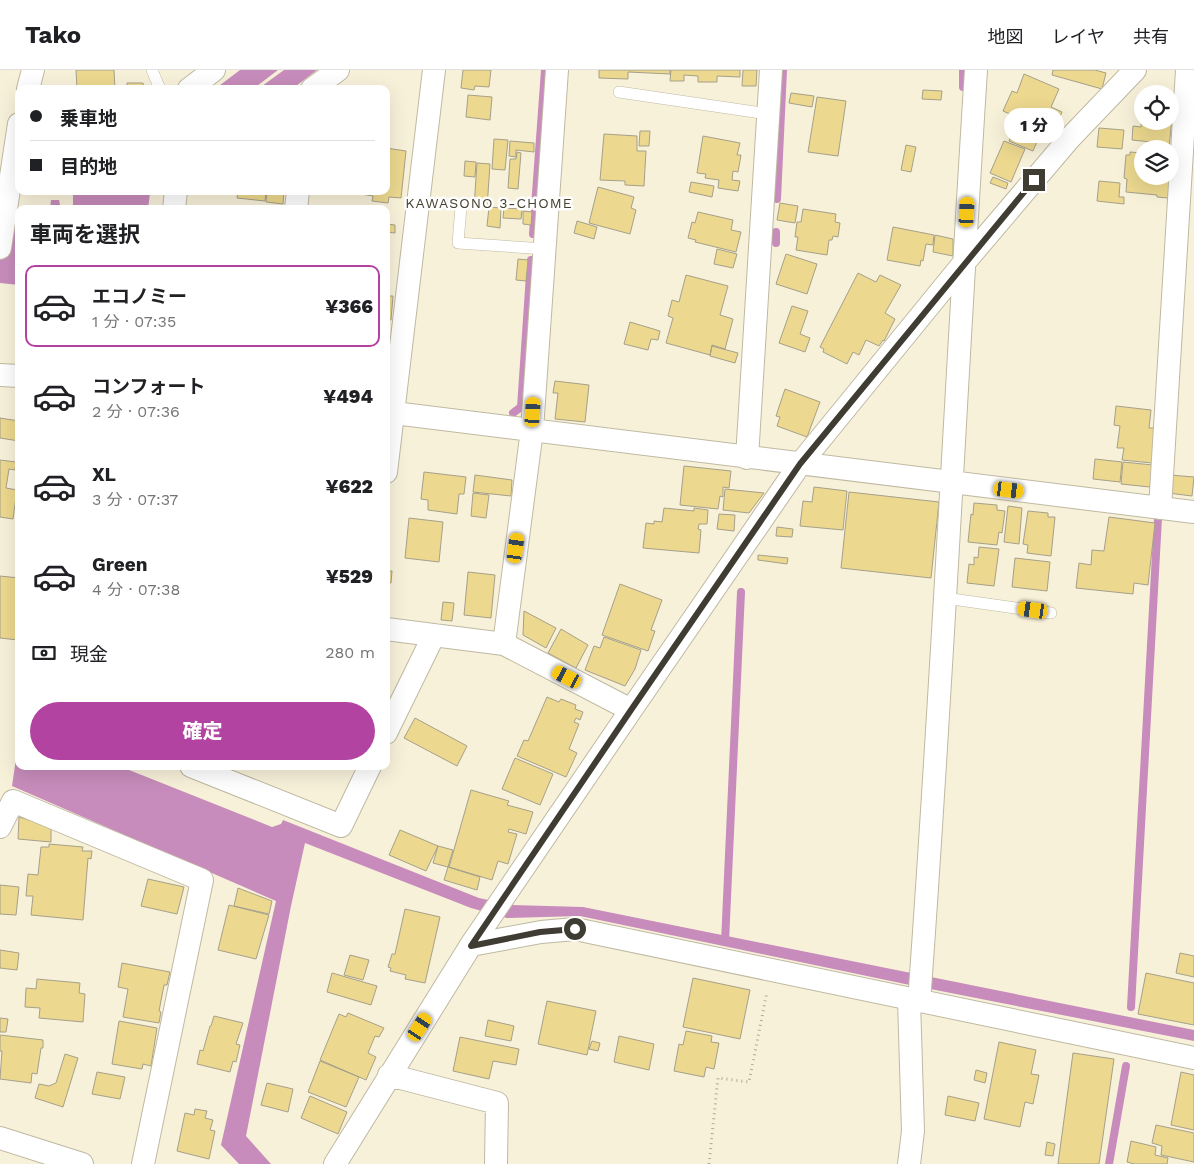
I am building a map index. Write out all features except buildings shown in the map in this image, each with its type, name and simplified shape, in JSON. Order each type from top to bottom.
[{"type":"street","points":[[29,85],[33,70]]},
{"type":"street","points":[[194,85],[214,70]]},
{"type":"street","points":[[317,85],[338,70]]},
{"type":"street","points":[[434,70],[390,413],[1194,512]]},
{"type":"street","points":[[504,644],[532,430],[558,70]]},
{"type":"street","points":[[747,458],[771,70]]},
{"type":"street","points":[[909,1164],[913,1132],[917,991],[953,483],[976,70]]},
{"type":"street","points":[[335,1164],[486,923],[800,464],[1069,139],[1135,70]]},
{"type":"street","points":[[1160,508],[1187,70]]},
{"type":"street","points":[[0,248],[15,150]]},
{"type":"street","points":[[0,374],[15,376]]},
{"type":"street","points":[[390,630],[504,644],[631,710]]},
{"type":"street","points":[[390,725],[434,635]]},
{"type":"street","points":[[210,770],[224,773],[341,826],[368,770]]},
{"type":"street","points":[[0,827],[13,801],[202,880],[143,1164]]},
{"type":"street","points":[[471,946],[540,932],[575,929],[772,971],[917,991],[1194,1058]]},
{"type":"street","points":[[389,1075],[497,1103],[496,1164]]},
{"type":"street","points":[[0,1138],[81,1164]]},
{"type":"lane","points":[[152,70],[158,85]]},
{"type":"lane","points":[[619,92],[768,114]]},
{"type":"lane","points":[[461,207],[458,243],[545,249]]},
{"type":"lane","points":[[945,598],[1051,613]]},
{"type":"path","points":[[709,1164],[718,1078],[749,1082],[772,971]]},
{"type":"shaded area","points":[[240,70],[278,70],[258,85],[220,85]]},
{"type":"shaded area","points":[[284,70],[317,70],[297,85],[263,85]]},
{"type":"shaded area","points":[[73,195],[150,195],[148,205],[73,205]]},
{"type":"shaded area","points":[[51,200],[59,200],[60,205],[50,205]]},
{"type":"shaded area","points":[[0,227],[15,229],[15,285],[0,283]]},
{"type":"shaded area","points":[[15,765],[15,770],[129,770],[272,827],[281,824],[283,820],[479,898],[512,905],[583,907],[1194,1030],[1194,1041],[905,984],[580,916],[507,918],[471,908],[305,843],[246,1136],[271,1164],[239,1164],[221,1145],[276,901],[12,786]]},
{"type":"waterway","points":[[533,234],[545,70]]},
{"type":"waterway","points":[[777,199],[783,70]]},
{"type":"waterway","points":[[963,70],[963,87]]},
{"type":"waterway","points":[[776,232],[776,243]]},
{"type":"waterway","points":[[513,413],[521,407],[531,260]]},
{"type":"waterway","points":[[1131,1007],[1158,518]]},
{"type":"waterway","points":[[725,942],[741,592]]},
{"type":"waterway","points":[[1109,1164],[1126,1066]]},
{"type":"district","name":"KAWASONO 3-CHOME","points":[[489,203]]},
{"type":"route","points":[[575,929],[540,932],[471,946],[800,464],[1034,180]]}]
